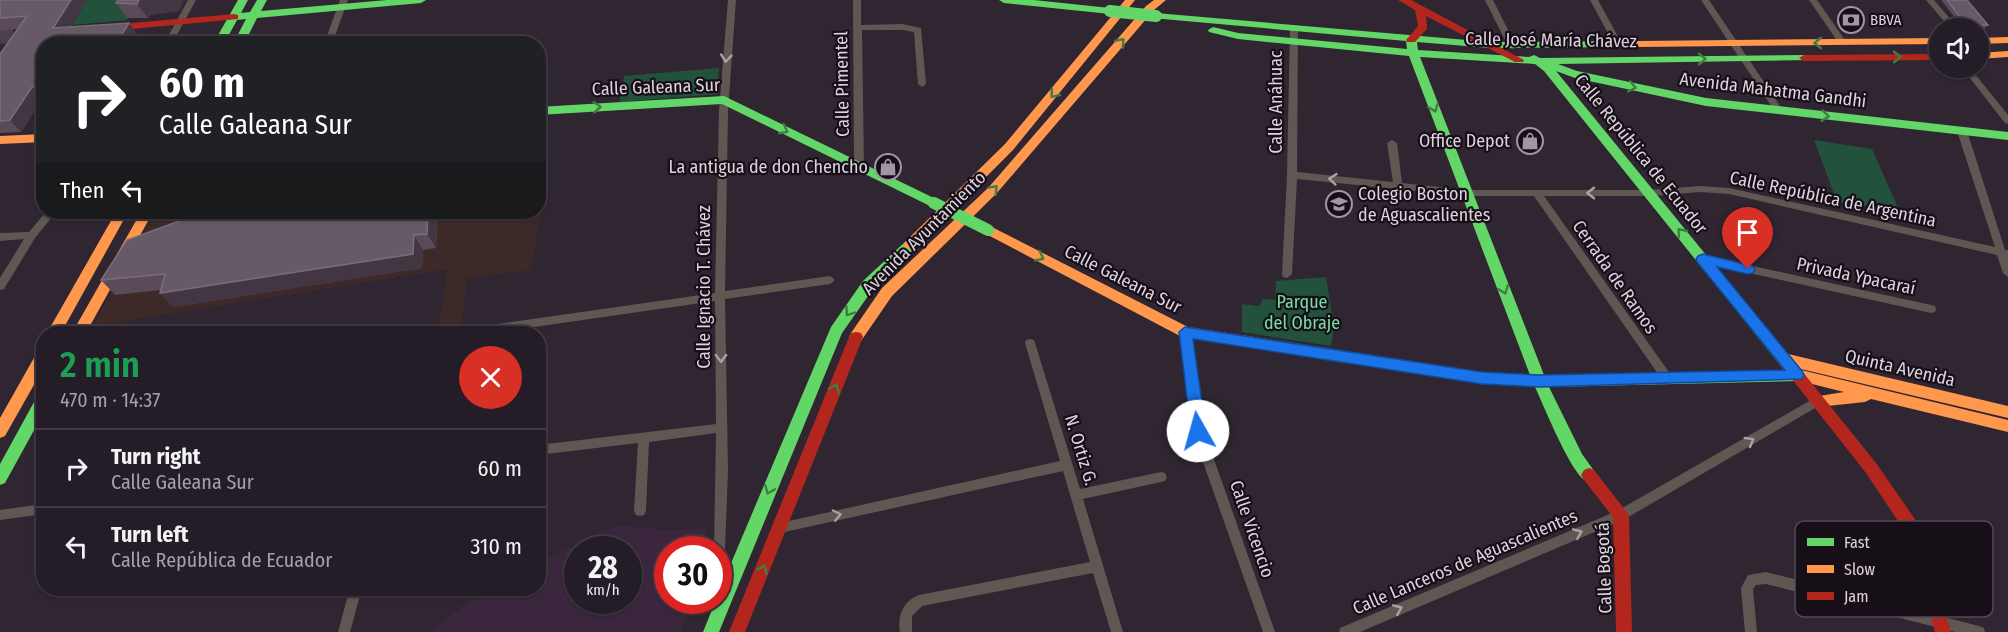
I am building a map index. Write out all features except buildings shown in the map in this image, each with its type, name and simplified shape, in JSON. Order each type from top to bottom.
[{"type":"main road","points":[[223,36],[243,0]]},
{"type":"main road","points":[[243,36],[262,0]]},
{"type":"main road","points":[[121,27],[254,16],[343,4],[421,0]]},
{"type":"main road","name":"Calle José María Chávez","points":[[1004,0],[1111,7],[1238,36],[1293,35],[1519,60],[1929,57]]},
{"type":"main road","name":"Avenida Ayuntamiento","points":[[713,626],[836,331],[868,285],[965,193],[1009,147],[1130,0]]},
{"type":"main road","name":"Avenida Ayuntamiento","points":[[743,629],[780,528],[863,324],[887,292],[992,191],[1150,8],[1161,0]]},
{"type":"main road","points":[[1402,0],[1423,5],[1512,46],[1538,61]]},
{"type":"main road","points":[[1423,5],[1519,60]]},
{"type":"main road","points":[[1412,47],[1425,23],[1423,5]]},
{"type":"main road","points":[[1989,41],[2008,40]]},
{"type":"main road","name":"Calle José María Chávez","points":[[1412,47],[1929,41]]},
{"type":"main road","name":"Calle Bogotá","points":[[1412,47],[1539,381],[1577,459],[1621,515],[1624,632]]},
{"type":"main road","points":[[1989,55],[2008,54]]},
{"type":"main road","name":"Avenida Mahatma Gandhi","points":[[1538,61],[1575,74],[1706,102],[2008,136]]},
{"type":"main road","name":"Calle República de Ecuador","points":[[1538,61],[1548,69],[1818,401],[1871,468],[1907,521]]},
{"type":"main road","name":"Calle Galeana Sur","points":[[546,110],[724,99],[859,168],[988,230],[1185,332],[1482,378],[1539,381],[1797,375]]},
{"type":"main road","points":[[1,141],[36,139]]},
{"type":"main road","points":[[58,326],[118,219]]},
{"type":"main road","points":[[83,326],[143,219]]},
{"type":"main road","name":"Quinta Avenida","points":[[1784,359],[2008,412]]},
{"type":"main road","points":[[2,426],[36,367]]},
{"type":"main road","name":"Quinta Avenida","points":[[1797,375],[2008,426]]},
{"type":"main road","points":[[1818,401],[1879,395]]},
{"type":"main road","points":[[0,478],[36,417]]},
{"type":"street","points":[[173,36],[192,0]]},
{"type":"street","name":"Calle Ignacio T. Chávez","points":[[722,536],[720,296],[724,99],[732,0]]},
{"type":"street","name":"Calle Pimentel","points":[[857,0],[859,168]]},
{"type":"street","points":[[1489,0],[1512,46]]},
{"type":"street","points":[[1594,0],[1618,44]]},
{"type":"street","points":[[1705,0],[1779,111]]},
{"type":"street","points":[[1813,0],[1843,43]]},
{"type":"street","points":[[1930,0],[1945,18]]},
{"type":"street","points":[[331,36],[343,4]]},
{"type":"street","points":[[857,28],[902,27],[918,30],[922,84]]},
{"type":"street","name":"Calle Anáhuac","points":[[1287,274],[1293,175],[1293,35]]},
{"type":"street","points":[[1974,78],[2008,121]]},
{"type":"street","points":[[1962,131],[2005,253],[2008,273]]},
{"type":"street","points":[[1392,143],[1398,186]]},
{"type":"street","name":"Calle República de Argentina","points":[[1293,175],[1467,193],[1649,193],[1700,189],[1729,191],[2005,253]]},
{"type":"street","name":"Cerrada de Ramos","points":[[1537,194],[1667,378]]},
{"type":"street","points":[[0,286],[32,235],[45,219]]},
{"type":"street","points":[[0,237],[32,235]]},
{"type":"street","name":"Privada Ypacaraí","points":[[1703,259],[1931,309]]},
{"type":"street","points":[[512,326],[830,280]]},
{"type":"street","name":"Calle Vicencio","points":[[1185,332],[1198,431],[1269,632]]},
{"type":"street","name":"N. Ortiz G.","points":[[1030,343],[1117,632]]},
{"type":"street","name":"Calle Lanceros de Aguascalientes","points":[[1345,632],[1621,515],[1818,401]]},
{"type":"street","points":[[546,449],[722,428]]},
{"type":"street","points":[[640,511],[644,437]]},
{"type":"street","points":[[780,528],[1066,465]]},
{"type":"street","points":[[1076,495],[1161,477]]},
{"type":"street","points":[[0,515],[36,511]]},
{"type":"street","points":[[906,632],[904,620],[908,609],[919,601],[1096,567]]},
{"type":"street","points":[[1751,632],[1747,588],[1752,579],[1795,588]]},
{"type":"street","points":[[344,632],[354,596]]},
{"type":"street","points":[[1904,617],[1942,627],[1979,632]]},
{"type":"shaded area","points":[[152,219],[540,219],[531,270],[467,278],[461,326],[439,326],[448,269],[93,326]]},
{"type":"shaded area","points":[[619,525],[663,530],[708,528],[706,536],[654,536],[654,614],[686,614],[682,632],[429,632],[477,596],[546,596],[546,559],[564,550],[564,614],[642,614],[642,536],[595,536]]},
{"type":"green space","points":[[87,0],[136,0],[127,20],[73,25]]},
{"type":"green space","points":[[719,68],[717,94],[620,102],[624,76]]},
{"type":"green space","points":[[1814,140],[1872,149],[1899,210],[1837,202]]},
{"type":"green space","name":"Parque del Obraje","points":[[1326,277],[1334,327],[1331,346],[1242,332],[1242,304],[1259,306],[1263,299],[1275,300],[1276,281]]},
{"type":"tunnel","points":[[0,37],[34,34]]},
{"type":"traffic: fast","points":[[223,36],[243,0]]},
{"type":"traffic: fast","points":[[242,36],[262,0]]},
{"type":"traffic: fast","points":[[234,17],[421,0]]},
{"type":"traffic: fast","points":[[1004,0],[1110,11]]},
{"type":"traffic: fast","points":[[1110,11],[1156,16]]},
{"type":"traffic: fast","points":[[1156,16],[1490,45],[1637,44]]},
{"type":"traffic: fast","points":[[1213,30],[1238,36],[1413,53],[1538,61],[1804,58]]},
{"type":"traffic: fast","points":[[1411,40],[1413,53],[1539,381],[1577,459],[1589,475]]},
{"type":"traffic: fast","points":[[1534,58],[1548,69],[1797,375]]},
{"type":"traffic: fast","points":[[1538,61],[1575,74],[1706,102],[2008,136]]},
{"type":"traffic: fast","points":[[546,111],[724,100],[934,203]]},
{"type":"traffic: fast","points":[[934,203],[988,230]]},
{"type":"traffic: fast","points":[[711,632],[836,331],[868,285],[910,245]]},
{"type":"traffic: fast","points":[[1327,354],[1482,378],[1539,381],[1797,375]]},
{"type":"traffic: fast","points":[[0,478],[36,412]]},
{"type":"traffic: slow","points":[[910,245],[1009,147],[1130,0]]},
{"type":"traffic: slow","points":[[856,337],[887,292],[992,191],[1150,8],[1161,0]]},
{"type":"traffic: slow","points":[[1989,41],[2008,40]]},
{"type":"traffic: slow","points":[[1637,44],[1929,41]]},
{"type":"traffic: slow","points":[[1989,55],[2008,54]]},
{"type":"traffic: slow","points":[[0,140],[36,138]]},
{"type":"traffic: slow","points":[[58,326],[118,219]]},
{"type":"traffic: slow","points":[[83,326],[143,219]]},
{"type":"traffic: slow","points":[[988,230],[1185,332],[1327,354]]},
{"type":"traffic: slow","points":[[1784,359],[2008,412]]},
{"type":"traffic: slow","points":[[0,432],[36,367]]},
{"type":"traffic: slow","points":[[1797,375],[2008,426]]},
{"type":"traffic: slow","points":[[1818,401],[1865,396]]},
{"type":"traffic: jam","points":[[1403,0],[1519,60]]},
{"type":"traffic: jam","points":[[1411,40],[1423,27],[1420,10]]},
{"type":"traffic: jam","points":[[121,27],[234,17]]},
{"type":"traffic: jam","points":[[1804,58],[1929,57]]},
{"type":"traffic: jam","points":[[737,632],[856,337]]},
{"type":"traffic: jam","points":[[1797,375],[1871,468],[1907,521]]},
{"type":"traffic: jam","points":[[1589,475],[1621,515],[1624,632]]},
{"type":"traffic: jam","points":[[1939,617],[1943,632]]},
{"type":"place","name":"BBVA","points":[[1851,20]]},
{"type":"place","name":"Office Depot","points":[[1530,141]]},
{"type":"place","name":"La antigua de don Chencho","points":[[888,167]]},
{"type":"place","name":"Colegio Boston de Aguascalientes","points":[[1339,204]]},
{"type":"route","points":[[1198,431],[1185,332],[1482,378],[1539,381],[1797,375],[1703,259],[1748,269]]}]
